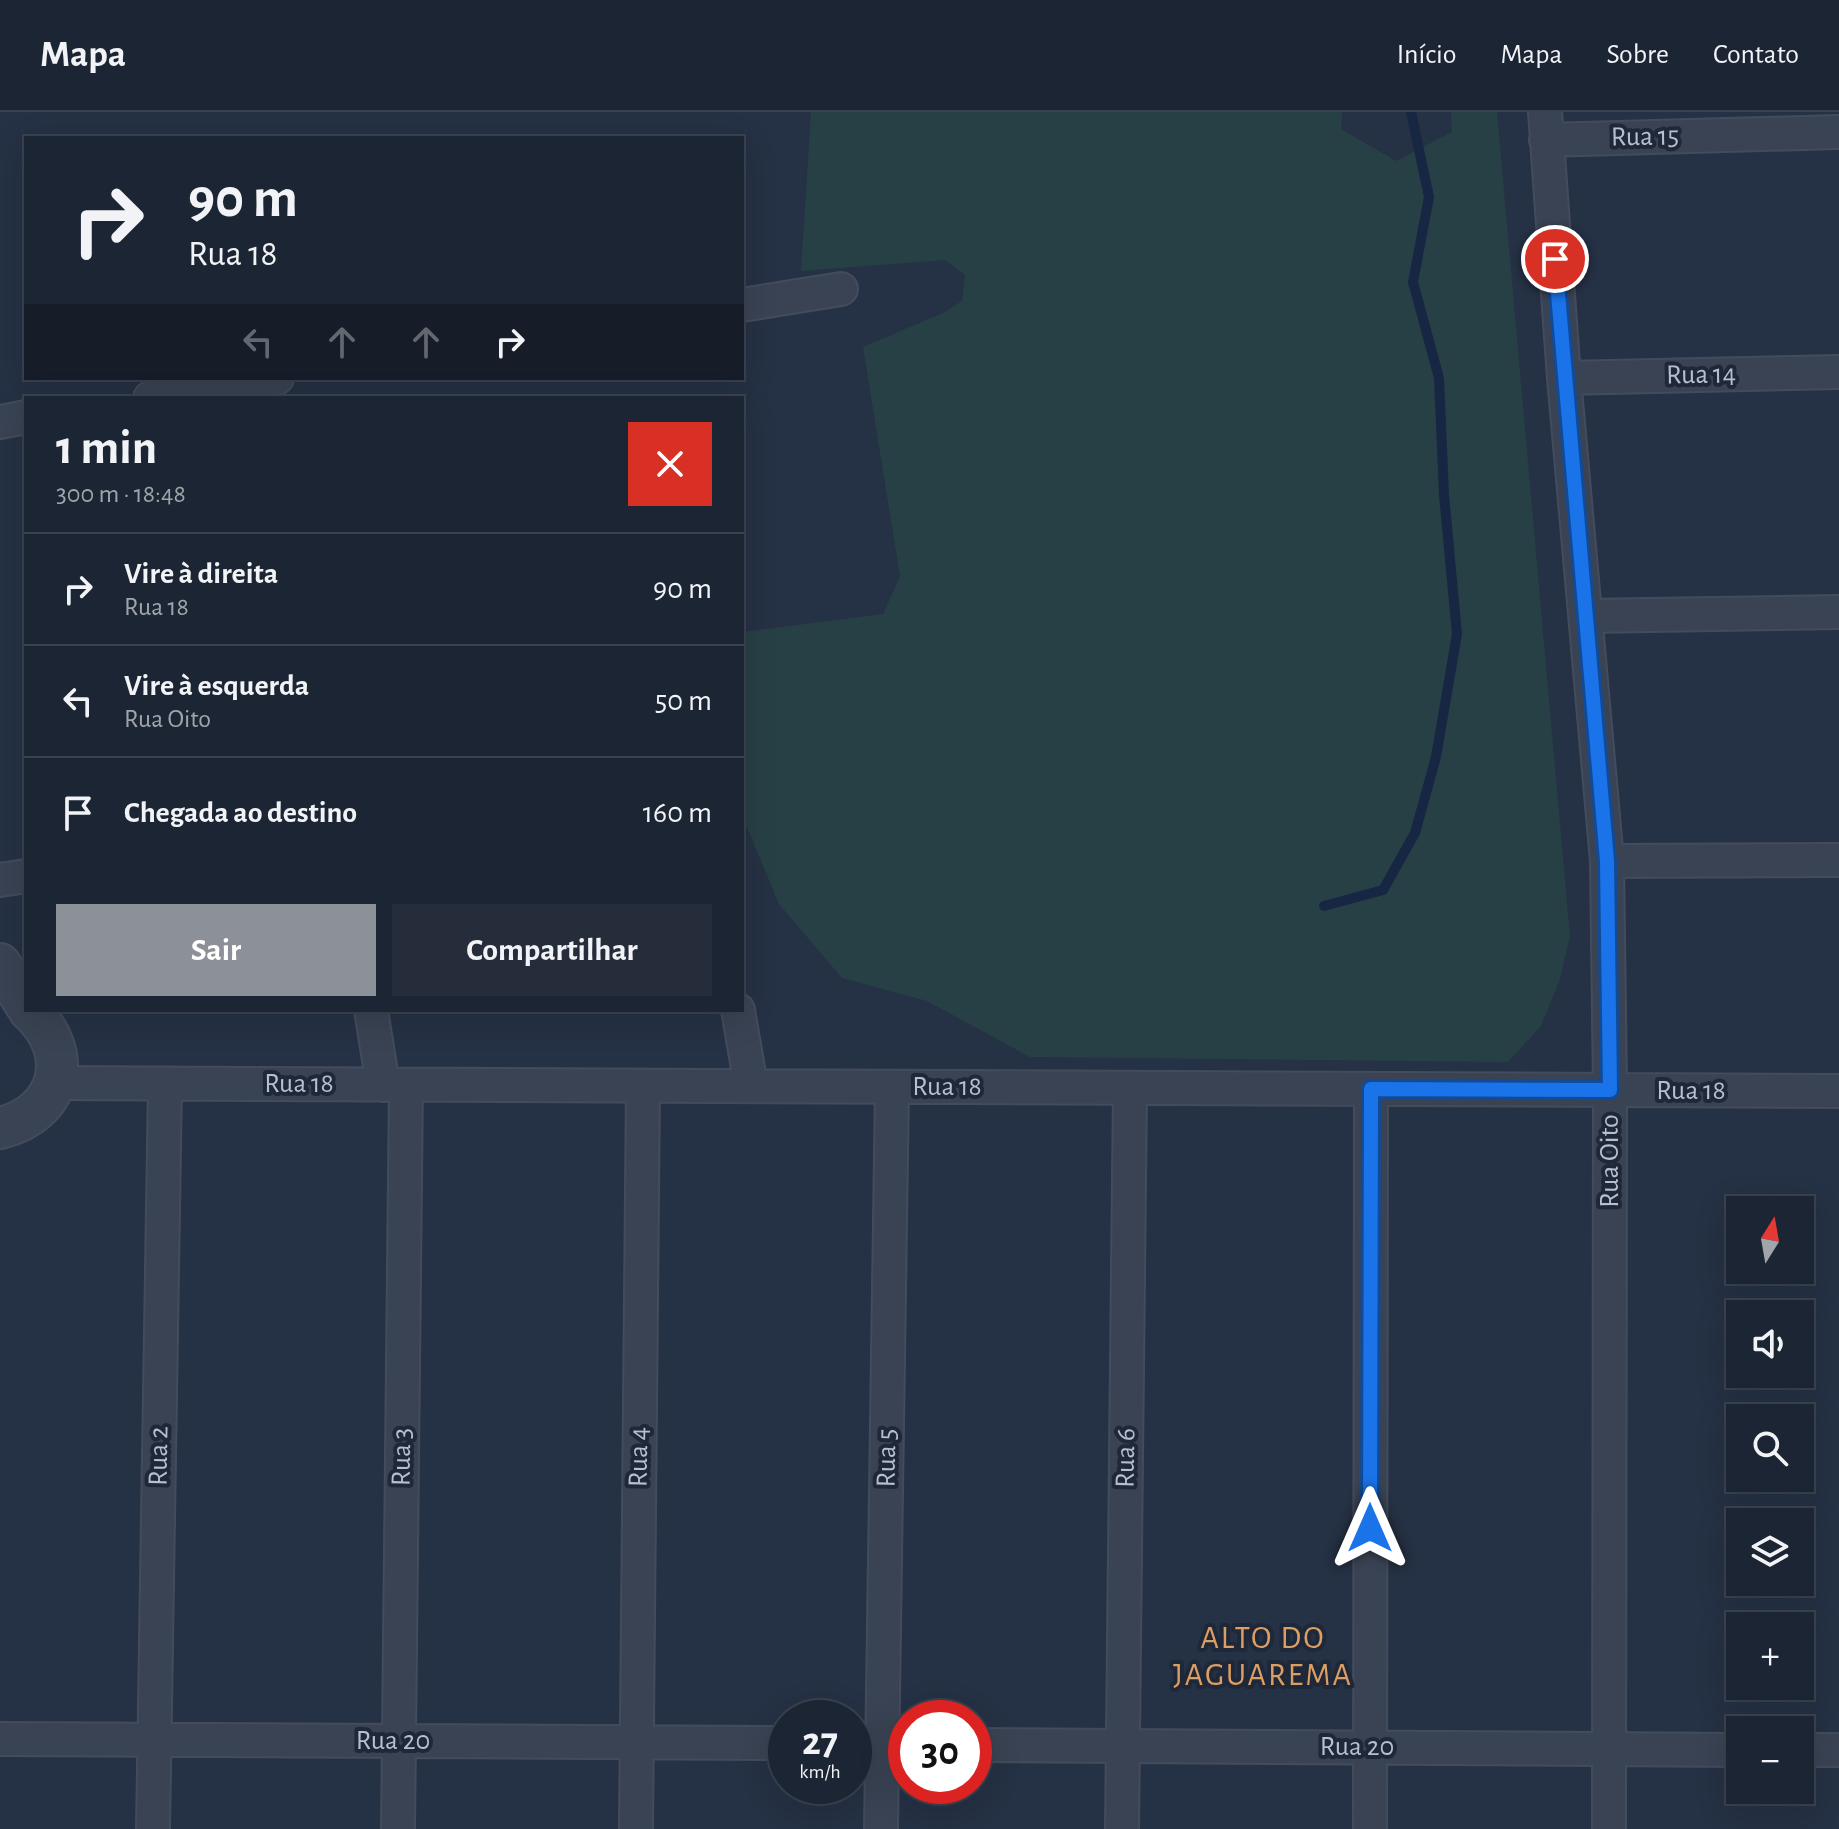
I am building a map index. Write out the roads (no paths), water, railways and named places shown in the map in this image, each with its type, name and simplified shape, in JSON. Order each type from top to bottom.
[{"type":"street","name":"Rua 15","points":[[1545,126],[1839,132]]},
{"type":"street","name":"Rua Oito","points":[[1545,126],[1607,861],[1610,1090],[1609,1829]]},
{"type":"street","points":[[744,305],[841,289]]},
{"type":"street","name":"Rua 14","points":[[1564,378],[1839,372]]},
{"type":"street","points":[[163,396],[264,380]]},
{"type":"street","points":[[0,422],[24,417]]},
{"type":"street","points":[[1586,616],[1839,612]]},
{"type":"street","points":[[1607,861],[1839,860]]},
{"type":"street","points":[[0,880],[24,876]]},
{"type":"street","points":[[0,964],[24,1003]]},
{"type":"street","points":[[0,999],[24,1007]]},
{"type":"street","points":[[0,1128],[17,1124],[33,1114],[46,1100],[54,1083],[58,1063],[54,1043],[44,1024],[31,1012]]},
{"type":"street","name":"Rua 3","points":[[372,1012],[395,1085],[398,1829]]},
{"type":"street","points":[[738,1012],[751,1086]]},
{"type":"street","name":"Rua 18","points":[[54,1083],[1839,1091]]},
{"type":"street","name":"Rua 2","points":[[153,1829],[165,1084]]},
{"type":"street","name":"Rua 4","points":[[636,1829],[643,1086]]},
{"type":"street","name":"Rua 5","points":[[881,1829],[892,1087]]},
{"type":"street","name":"Rua 6","points":[[1122,1829],[1130,1088]]},
{"type":"street","points":[[1370,1829],[1371,1089]]},
{"type":"street","name":"Rua 20","points":[[0,1739],[768,1743]]},
{"type":"street","name":"Rua 20","points":[[992,1745],[1726,1750]]},
{"type":"street","points":[[1814,1750],[1839,1750]]},
{"type":"waterway","points":[[1324,906],[1383,890],[1415,833],[1436,757],[1457,634],[1444,495],[1439,378],[1413,282],[1429,197],[1411,112]]},
{"type":"district","name":"ALTO DO JAGUAREMA","points":[[1263,1656]]}]
